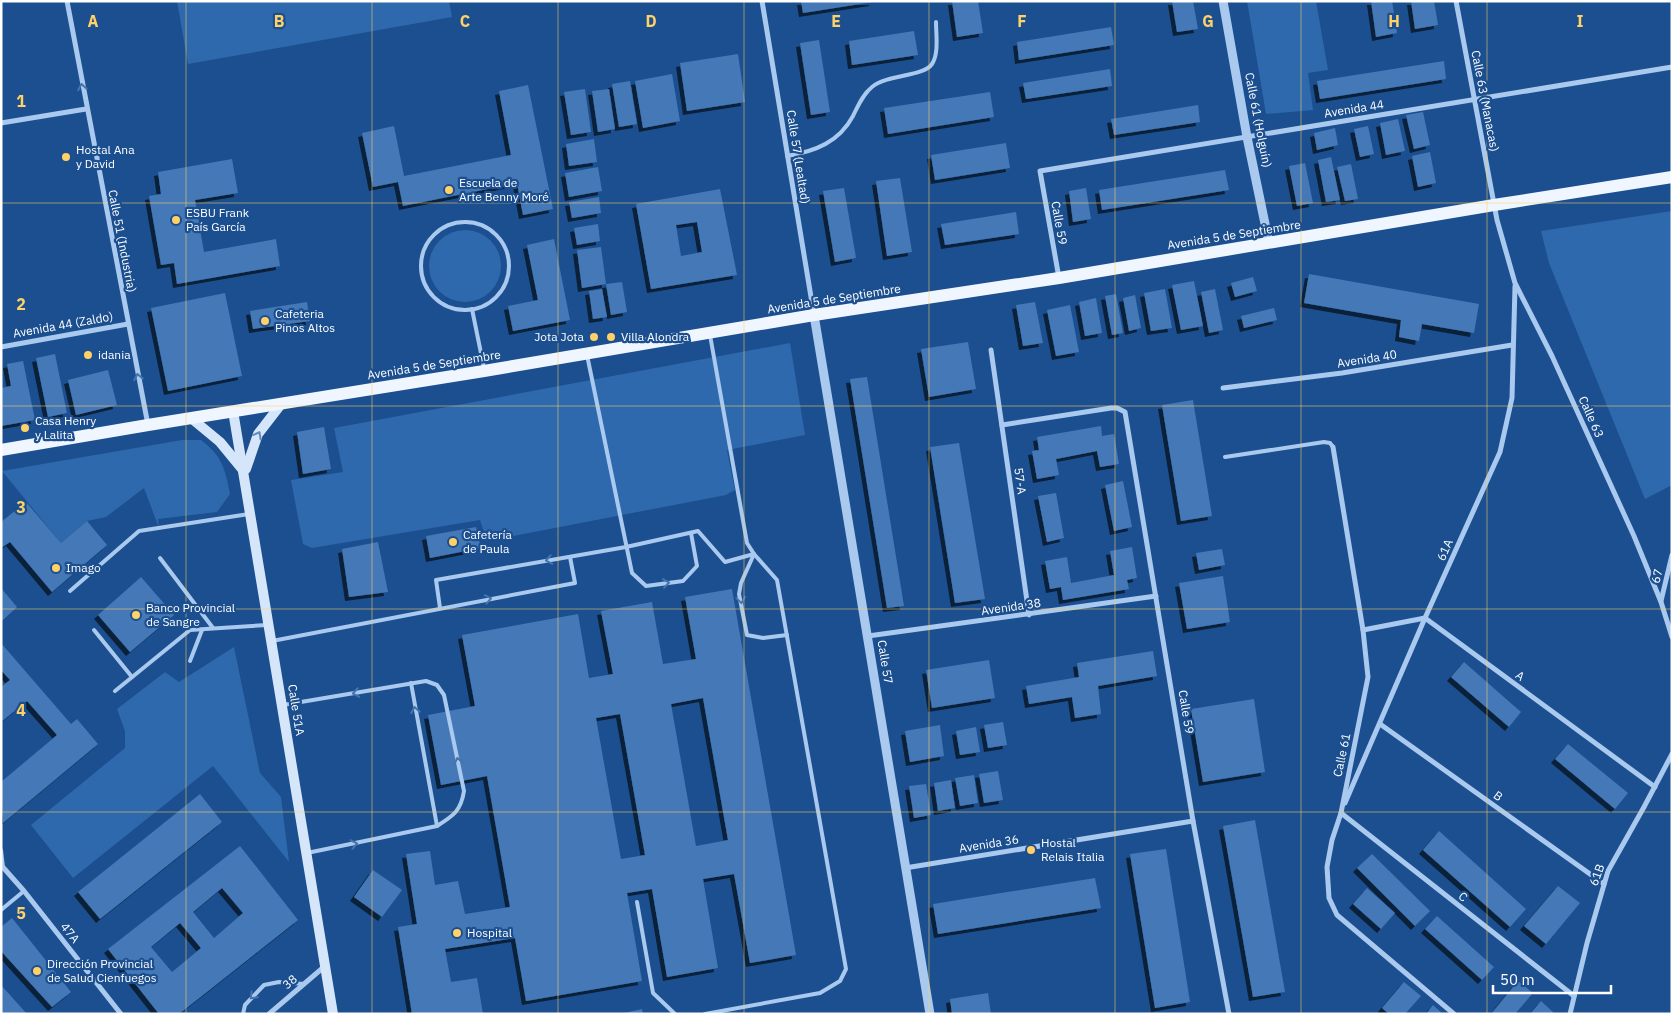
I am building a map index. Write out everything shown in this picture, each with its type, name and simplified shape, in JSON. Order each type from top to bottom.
[{"type":"main road","name":"Avenida 5 de Septiembre","points":[[1,450],[814,315],[1059,278],[1672,177]]},
{"type":"main road","points":[[245,473],[258,434],[282,403]]},
{"type":"main road","name":"Calle 51A","points":[[233,411],[245,473],[333,1014]]},
{"type":"main road","points":[[191,418],[220,442],[245,473]]},
{"type":"street","name":"Calle 51 (Industria)","points":[[67,1],[86,109],[148,425]]},
{"type":"street","name":"Calle 57 (Lealtad)","points":[[762,1],[814,315]]},
{"type":"street","name":"Calle 61 (Holguín)","points":[[1223,1],[1247,137],[1269,243]]},
{"type":"street","name":"Calle 63 (Manacas)","points":[[1456,1],[1494,205]]},
{"type":"street","name":"Avenida 44","points":[[1040,171],[1672,67]]},
{"type":"street","points":[[1,123],[86,109]]},
{"type":"street","name":"Calle 59","points":[[1040,171],[1059,278]]},
{"type":"street","name":"Calle 63","points":[[1494,205],[1496,220],[1515,284],[1552,356],[1634,536],[1661,602],[1672,637]]},
{"type":"street","name":"61A","points":[[1340,813],[1500,452],[1512,398],[1515,284]]},
{"type":"street","name":"Calle 57","points":[[814,315],[930,1014]]},
{"type":"street","name":"Avenida 44 (Zaldo)","points":[[1,347],[128,324]]},
{"type":"street","name":"Avenida 40","points":[[1223,388],[1342,373],[1512,345]]},
{"type":"street","name":"57-A","points":[[991,350],[1029,614]]},
{"type":"street","name":"Calle 59","points":[[1002,425],[1111,408],[1117,408],[1125,412],[1193,821],[1229,1014]]},
{"type":"street","name":"Calle 61","points":[[1333,447],[1363,630],[1368,677],[1327,867],[1329,898],[1337,915],[1454,1014]]},
{"type":"street","name":"67","points":[[1661,602],[1672,555]]},
{"type":"street","name":"Avenida 38","points":[[868,636],[1156,596]]},
{"type":"street","points":[[1363,630],[1425,618]]},
{"type":"street","name":"A","points":[[1425,618],[1655,787]]},
{"type":"street","name":"B","points":[[1380,724],[1604,884]]},
{"type":"street","name":"61B","points":[[1570,1014],[1608,871],[1672,754]]},
{"type":"street","name":"C","points":[[1340,813],[1574,996]]},
{"type":"street","name":"Avenida 36","points":[[905,868],[1193,821]]},
{"type":"street","name":"47A","points":[[2,866],[121,1014]]},
{"type":"street","name":"38","points":[[269,1014],[325,966]]},
{"type":"lane","points":[[788,156],[809,152],[826,145],[839,136],[864,96],[876,84],[890,78],[928,69],[935,56],[936,22]]},
{"type":"lane","points":[[460,222],[475,223],[489,229],[500,239],[507,253],[509,268],[506,282],[498,295],[486,304],[472,309],[458,309],[444,305],[433,297],[425,285],[421,272],[421,258],[426,245],[434,234],[446,226],[460,222]]},
{"type":"lane","points":[[472,309],[484,371]]},
{"type":"lane","points":[[705,1014],[820,993],[840,981],[846,970],[777,580],[747,543],[710,333]]},
{"type":"lane","points":[[587,353],[632,573],[646,586],[683,581],[696,566],[691,533]]},
{"type":"lane","points":[[1225,457],[1324,442],[1330,443],[1333,447]]},
{"type":"lane","points":[[70,591],[139,531],[226,516],[251,514]]},
{"type":"lane","points":[[440,608],[436,580],[626,547],[698,531],[725,562],[754,554]]},
{"type":"lane","points":[[754,554],[741,583],[739,594],[747,635],[763,638],[787,635]]},
{"type":"lane","points":[[272,641],[575,583],[570,557]]},
{"type":"lane","points":[[160,558],[213,628]]},
{"type":"lane","points":[[115,691],[190,630],[269,625]]},
{"type":"lane","points":[[94,630],[132,677]]},
{"type":"lane","points":[[190,661],[202,630]]},
{"type":"lane","points":[[282,705],[426,681],[437,685],[444,695],[464,791],[462,803],[452,816],[437,826],[306,854]]},
{"type":"lane","points":[[411,684],[437,826]]},
{"type":"lane","points":[[1,850],[2,866]]},
{"type":"lane","points":[[1,910],[24,891]]},
{"type":"lane","points":[[637,902],[654,993],[675,1014]]},
{"type":"lane","points":[[243,1014],[245,1005],[264,985],[279,982],[304,984]]},
{"type":"shaded area","points":[[177,1],[449,1],[452,17],[188,64]]},
{"type":"shaded area","points":[[1247,1],[1316,1],[1328,70],[1308,73],[1313,110],[1266,114]]},
{"type":"shaded area","points":[[1672,211],[1672,485],[1645,499],[1549,263],[1541,231]]},
{"type":"shaded area","points":[[472,230],[491,240],[499,252],[501,266],[499,280],[491,292],[479,300],[458,302],[439,292],[431,280],[429,259],[439,240],[451,232]]},
{"type":"shaded area","points":[[790,343],[805,435],[727,450],[735,490],[726,495],[487,541],[480,520],[312,548],[303,544],[291,480],[343,472],[334,428]]},
{"type":"shaded area","points":[[182,440],[201,440],[214,452],[222,463],[230,494],[217,512],[158,519],[159,528],[144,488],[106,517],[87,521],[61,543],[2,471]]},
{"type":"shaded area","points":[[234,647],[260,773],[281,797],[289,862],[213,766],[73,878],[31,825],[125,748],[125,731],[117,709],[165,672],[179,682]]},
{"type":"building","points":[[801,1],[873,1],[873,2],[803,13]]},
{"type":"building","points":[[952,1],[978,1],[983,33],[957,37]]},
{"type":"building","points":[[1172,1],[1193,1],[1198,29],[1177,32]]},
{"type":"building","points":[[1371,1],[1392,1],[1397,33],[1376,37]]},
{"type":"building","points":[[1411,1],[1434,1],[1438,25],[1415,29]]},
{"type":"building","points":[[1111,27],[1114,45],[1019,60],[1017,42]]},
{"type":"building","points":[[914,31],[918,55],[852,65],[849,41]]},
{"type":"building","points":[[819,40],[830,112],[811,115],[800,43]]},
{"type":"building","points":[[738,54],[745,102],[687,111],[680,63]]},
{"type":"building","points":[[1444,61],[1446,79],[1320,99],[1317,81]]},
{"type":"building","points":[[1110,69],[1112,86],[1026,99],[1023,83]]},
{"type":"building","points":[[672,74],[680,121],[643,128],[635,81]]},
{"type":"building","points":[[630,81],[637,124],[619,127],[612,84]]},
{"type":"building","points":[[528,85],[553,209],[523,215],[517,183],[403,206],[398,182],[373,187],[362,133],[394,126],[404,176],[511,155],[499,91]]},
{"type":"building","points":[[585,89],[591,132],[571,135],[564,92]]},
{"type":"building","points":[[609,89],[615,129],[598,132],[592,91]]},
{"type":"building","points":[[990,92],[994,117],[888,134],[884,108]]},
{"type":"building","points":[[1198,105],[1200,122],[1114,135],[1111,119]]},
{"type":"building","points":[[1423,112],[1430,145],[1414,149],[1406,115]]},
{"type":"building","points":[[1398,119],[1405,151],[1386,155],[1380,123]]},
{"type":"building","points":[[1368,126],[1374,154],[1360,157],[1354,129]]},
{"type":"building","points":[[1335,128],[1338,145],[1317,150],[1314,133]]},
{"type":"building","points":[[594,139],[597,162],[569,166],[566,144]]},
{"type":"building","points":[[1006,143],[1010,168],[935,180],[931,155]]},
{"type":"building","points":[[1430,152],[1436,183],[1418,187],[1412,156]]},
{"type":"building","points":[[1331,157],[1340,200],[1326,202],[1318,160]]},
{"type":"building","name":"ESBU Frank País García","points":[[232,159],[238,193],[195,200],[204,252],[276,239],[280,266],[177,284],[174,263],[161,265],[149,196],[161,194],[158,172]]},
{"type":"building","points":[[1305,163],[1313,203],[1297,206],[1289,166]]},
{"type":"building","points":[[1351,164],[1358,199],[1345,201],[1337,167]]},
{"type":"building","points":[[598,167],[602,191],[569,197],[565,173]]},
{"type":"building","points":[[1225,170],[1229,190],[1102,210],[1099,190]]},
{"type":"building","points":[[900,178],[912,252],[887,256],[876,181]]},
{"type":"building","points":[[844,188],[856,258],[835,262],[823,191]]},
{"type":"building","points":[[1086,188],[1091,219],[1073,222],[1069,191]]},
{"type":"building","points":[[720,189],[737,275],[651,289],[636,204]],"holes":[[[697,222],[702,252],[681,256],[676,225]]]},
{"type":"building","points":[[599,197],[601,213],[572,218],[569,202]]},
{"type":"building","points":[[1016,212],[1019,234],[945,245],[941,224]]},
{"type":"building","points":[[598,224],[600,241],[577,245],[574,228]]},
{"type":"building","points":[[554,239],[570,320],[513,331],[508,306],[538,300],[527,245]]},
{"type":"building","points":[[601,247],[606,284],[582,288],[577,250]]},
{"type":"building","points":[[1309,274],[1479,304],[1474,333],[1422,324],[1419,341],[1399,337],[1401,320],[1304,303]]},
{"type":"building","points":[[1253,277],[1257,291],[1235,297],[1231,283]]},
{"type":"building","points":[[1194,281],[1203,326],[1181,330],[1172,285]]},
{"type":"building","points":[[622,282],[627,312],[611,315],[606,284]]},
{"type":"building","points":[[602,289],[607,317],[593,319],[589,291]]},
{"type":"building","points":[[1165,289],[1172,328],[1151,331],[1144,293]]},
{"type":"building","points":[[1215,289],[1223,330],[1209,333],[1201,292]]},
{"type":"building","points":[[225,293],[242,376],[168,391],[151,308]]},
{"type":"building","points":[[1116,294],[1123,333],[1112,335],[1105,296]]},
{"type":"building","points":[[1135,295],[1141,328],[1129,331],[1123,298]]},
{"type":"building","points":[[1096,298],[1102,333],[1085,336],[1079,302]]},
{"type":"building","points":[[307,302],[310,321],[253,329],[250,311]]},
{"type":"building","points":[[1035,302],[1043,343],[1023,346],[1016,305]]},
{"type":"building","points":[[1070,305],[1079,352],[1056,356],[1047,310]]},
{"type":"building","points":[[1274,308],[1277,320],[1244,328],[1241,316]]},
{"type":"building","points":[[968,342],[976,389],[929,397],[921,349]]},
{"type":"building","points":[[55,354],[67,413],[48,417],[36,358]]},
{"type":"building","points":[[23,361],[35,420],[1,426],[1,388],[11,386],[7,364]]},
{"type":"building","points":[[108,370],[117,405],[76,415],[68,380]]},
{"type":"building","points":[[867,377],[904,606],[887,608],[850,379]]},
{"type":"building","points":[[1193,400],[1212,516],[1181,521],[1162,405]]},
{"type":"building","points":[[1101,426],[1102,436],[1114,434],[1119,464],[1100,467],[1097,451],[1056,459],[1059,475],[1037,479],[1032,451],[1039,450],[1037,437]]},
{"type":"building","points":[[324,427],[331,469],[303,474],[297,432]]},
{"type":"building","points":[[959,443],[985,599],[955,603],[930,447]]},
{"type":"building","points":[[1123,481],[1132,527],[1114,531],[1105,485]]},
{"type":"building","points":[[1056,493],[1064,538],[1047,542],[1038,496]]},
{"type":"building","name":"Imago","points":[[26,502],[61,543],[87,521],[107,545],[52,592],[10,542],[1,548],[1,522]]},
{"type":"building","name":"Cafetería de Paula","points":[[476,527],[481,548],[430,558],[426,536]]},
{"type":"building","points":[[378,542],[388,592],[349,597],[342,549]]},
{"type":"building","points":[[1132,547],[1137,578],[1127,580],[1129,589],[1063,600],[1061,587],[1050,589],[1045,561],[1067,557],[1071,583],[1114,575],[1110,551]]},
{"type":"building","points":[[1222,549],[1225,565],[1199,570],[1196,553]]},
{"type":"building","points":[[1223,576],[1230,622],[1187,629],[1179,583]]},
{"type":"building","name":"Banco Provincial de Sangre","points":[[141,577],[174,615],[130,652],[98,615]]},
{"type":"building","points":[[1,588],[17,607],[1,622]]},
{"type":"building","points":[[732,589],[796,955],[750,963],[734,874],[703,879],[718,968],[667,977],[652,889],[627,893],[642,981],[526,1001],[515,938],[445,949],[451,982],[477,978],[483,1014],[412,1014],[398,927],[417,924],[406,854],[430,851],[435,885],[458,881],[465,914],[510,907],[487,776],[441,785],[428,715],[475,706],[462,635],[578,614],[589,678],[613,674],[601,611],[652,602],[663,664],[696,659],[685,597]],"holes":[[[703,698],[728,840],[696,846],[671,704]],[[620,714],[645,855],[621,859],[596,718]]]},
{"type":"building","points":[[1,643],[71,724],[77,719],[98,744],[3,823],[1,782],[57,735],[27,701],[1,722],[1,687],[10,680],[1,670]]},
{"type":"building","points":[[1153,651],[1157,676],[1098,686],[1101,714],[1075,718],[1072,697],[1029,704],[1026,686],[1079,677],[1077,663]]},
{"type":"building","points":[[989,660],[995,698],[932,708],[926,670]]},
{"type":"building","points":[[1464,662],[1521,712],[1509,727],[1451,677]]},
{"type":"building","points":[[1254,699],[1265,772],[1203,782],[1191,709]]},
{"type":"building","points":[[1003,722],[1007,745],[988,748],[984,725]]},
{"type":"building","points":[[940,725],[944,756],[910,762],[905,731]]},
{"type":"building","points":[[976,727],[980,752],[960,755],[956,731]]},
{"type":"building","points":[[1568,744],[1628,793],[1615,809],[1555,759]]},
{"type":"building","points":[[998,771],[1003,800],[984,803],[979,774]]},
{"type":"building","points":[[974,775],[978,803],[960,806],[955,778]]},
{"type":"building","points":[[951,780],[955,808],[938,811],[934,783]]},
{"type":"building","points":[[926,784],[931,815],[914,818],[909,786]]},
{"type":"building","points":[[200,794],[222,822],[100,919],[78,892]]},
{"type":"building","points":[[1255,820],[1285,992],[1253,997],[1223,826]]},
{"type":"building","points":[[1439,831],[1526,909],[1510,927],[1423,850]]},
{"type":"building","points":[[240,846],[298,920],[179,1014],[159,1014],[108,949]],"holes":[[[222,888],[243,913],[214,938],[193,912]],[[180,923],[201,948],[172,972],[151,947]]]},
{"type":"building","points":[[1166,849],[1190,1002],[1155,1008],[1130,854]]},
{"type":"building","points":[[1372,854],[1430,911],[1415,926],[1357,868]]},
{"type":"building","points":[[373,870],[402,890],[382,917],[354,897]]},
{"type":"building","points":[[1095,878],[1101,908],[938,934],[933,904]]},
{"type":"building","points":[[1558,886],[1580,903],[1546,944],[1524,926]]},
{"type":"building","points":[[1367,888],[1395,913],[1381,929],[1353,904]]},
{"type":"building","points":[[1437,916],[1494,967],[1482,980],[1425,929]]},
{"type":"building","name":"Dirección Provincial de Salud Cienfuegos","points":[[12,918],[71,992],[52,1007],[1,951],[1,927]]},
{"type":"building","points":[[1518,981],[1533,993],[1515,1014],[1491,1014]]},
{"type":"building","points":[[1404,982],[1421,996],[1405,1014],[1389,1014],[1382,1008]]},
{"type":"building","name":"Dirección Provincial de Salud Cienfuegos","points":[[1,985],[27,1014],[1,1014]]},
{"type":"building","points":[[988,993],[991,1014],[952,1014],[950,999]]},
{"type":"building","points":[[1541,1001],[1555,1014],[1530,1014]]},
{"type":"building","points":[[1433,1005],[1443,1014],[1426,1014]]},
{"type":"building","points":[[642,1009],[643,1014],[624,1014],[624,1013]]},
{"type":"place","name":"Hostal Ana y David","points":[[66,157]]},
{"type":"place","name":"Escuela de Arte Benny Moré","points":[[449,190]]},
{"type":"place","name":"ESBU Frank País García","points":[[176,220]]},
{"type":"place","name":"Cafeteria Pinos Altos","points":[[265,321]]},
{"type":"place","name":"Jota Jota","points":[[594,337]]},
{"type":"place","name":"Villa Alondra","points":[[611,337]]},
{"type":"place","name":"idania","points":[[88,355]]},
{"type":"place","name":"Casa Henry y Lalita","points":[[25,428]]},
{"type":"place","name":"Cafetería de Paula","points":[[453,542]]},
{"type":"place","name":"Imago","points":[[56,568]]},
{"type":"place","name":"Banco Provincial de Sangre","points":[[136,615]]},
{"type":"place","name":"Hostal Relais Italia","points":[[1031,850]]},
{"type":"place","name":"Hospital","points":[[457,933]]},
{"type":"place","name":"Dirección Provincial de Salud Cienfuegos","points":[[37,971]]}]
